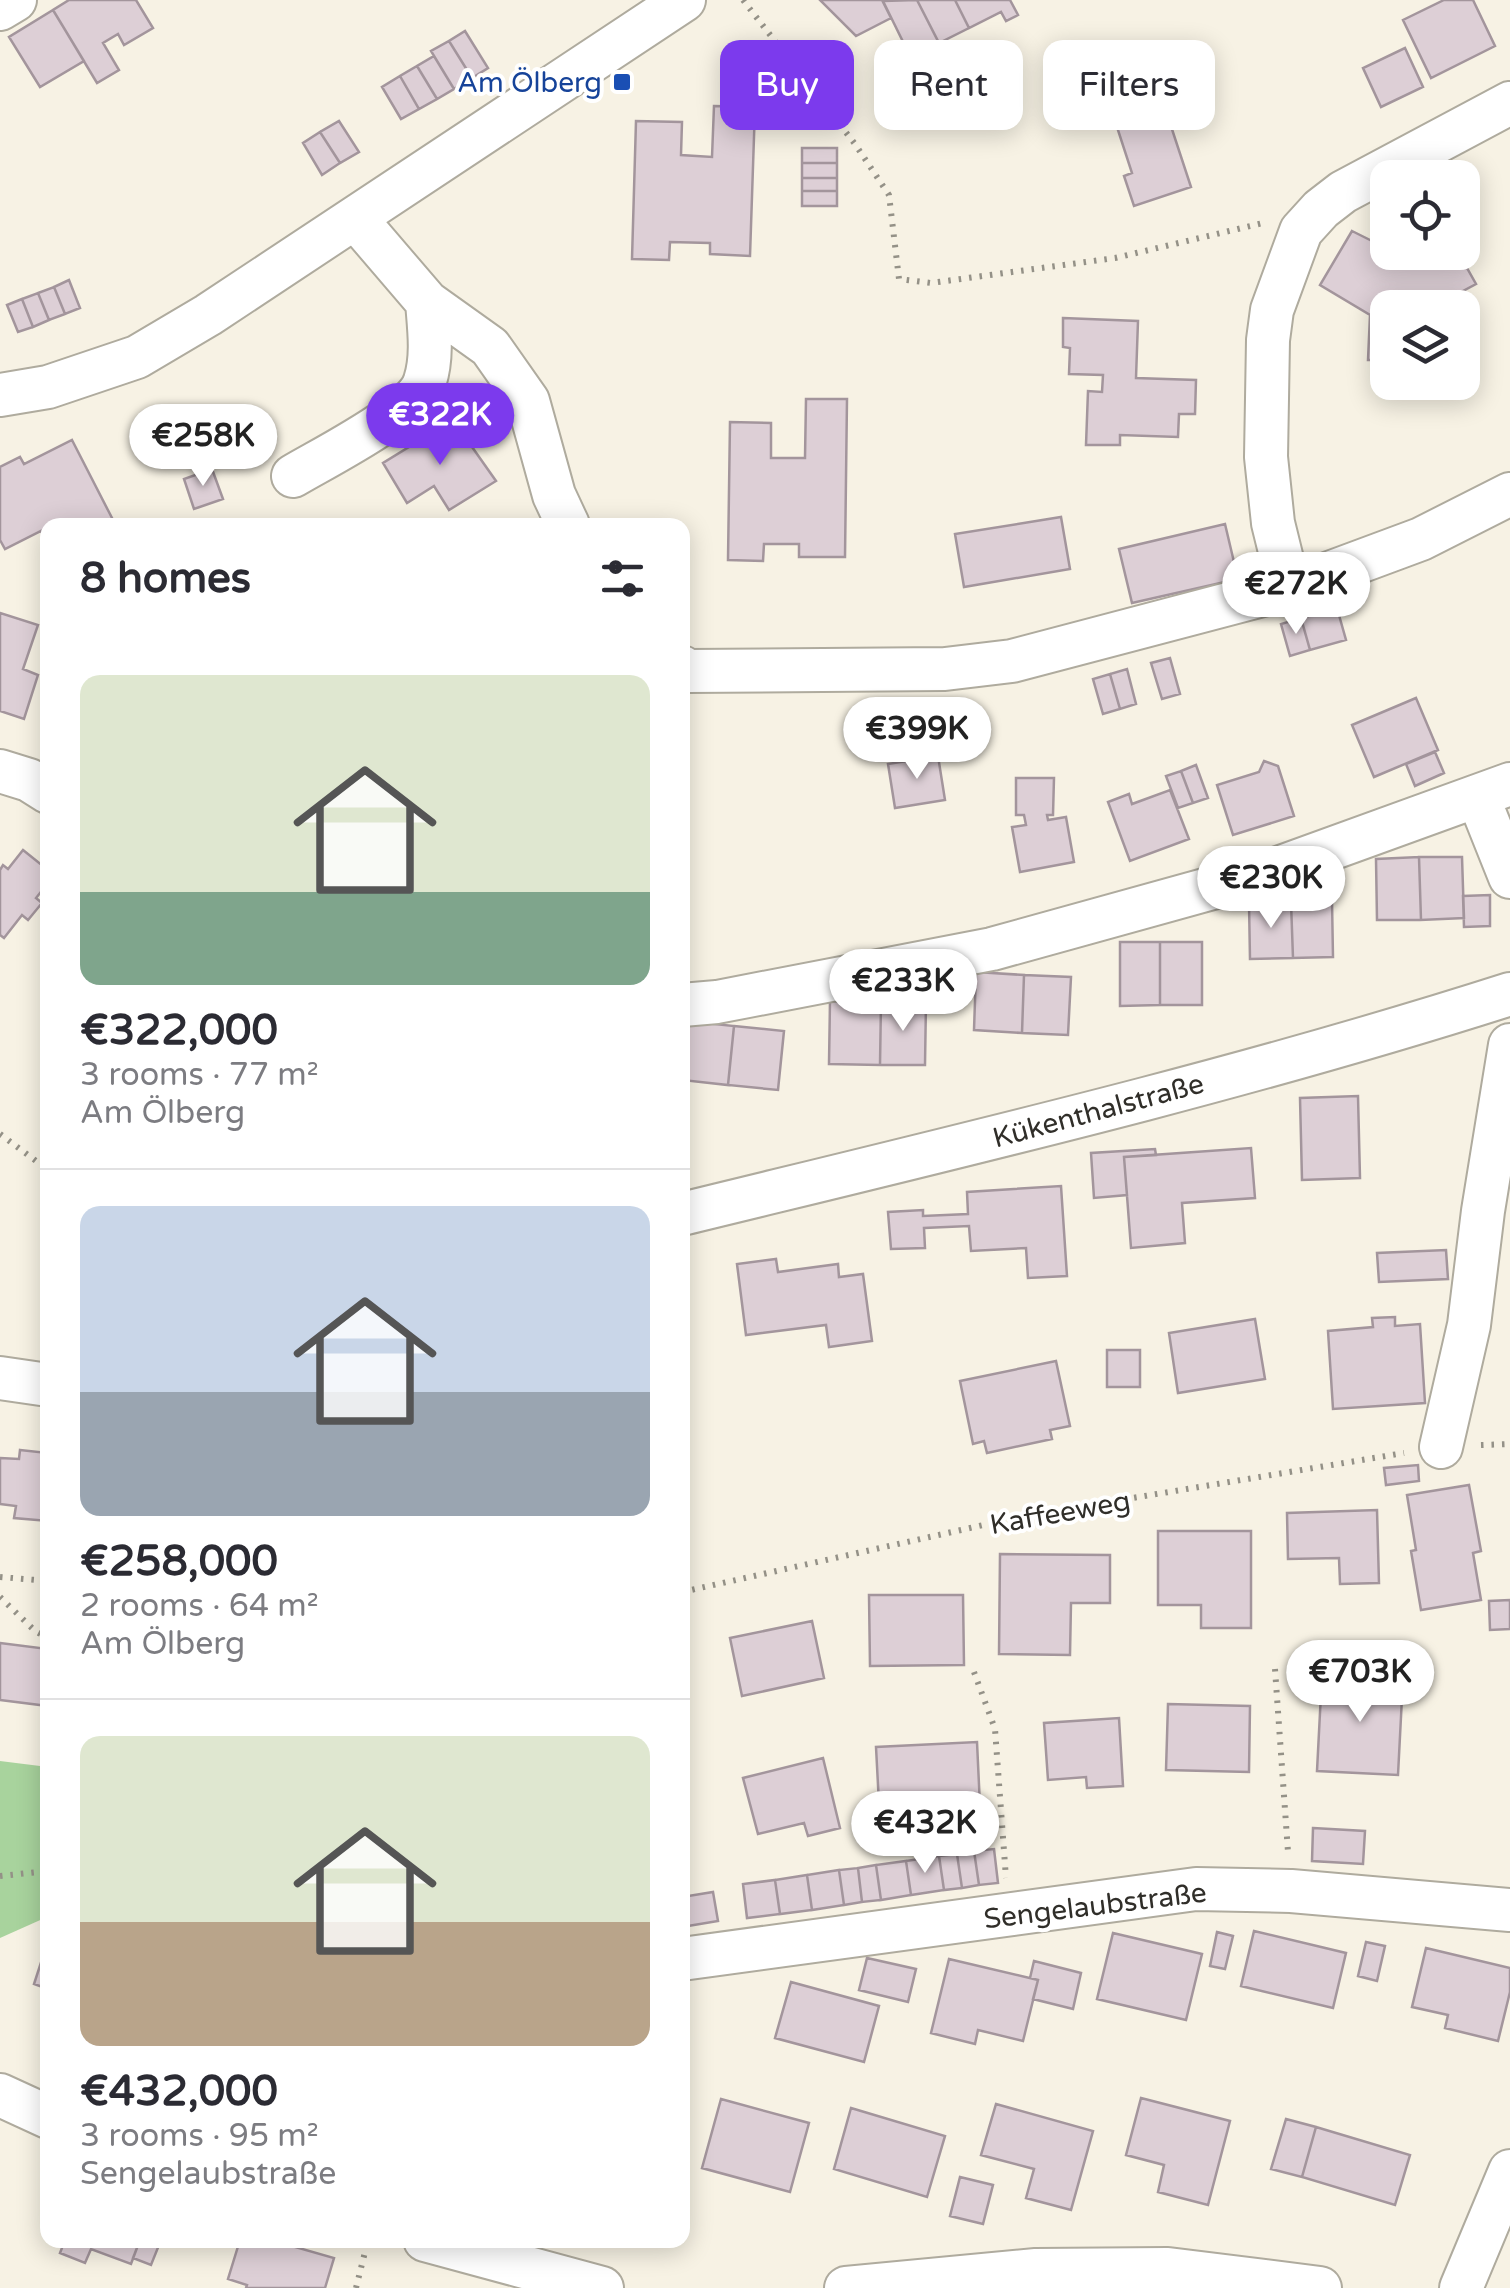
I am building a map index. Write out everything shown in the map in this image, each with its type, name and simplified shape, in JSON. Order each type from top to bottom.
[{"type":"street","points":[[0,9],[15,0]]},
{"type":"street","points":[[0,395],[48,387],[136,357],[208,315],[684,0]]},
{"type":"street","points":[[1289,588],[1273,523],[1266,457],[1268,340],[1272,310],[1301,231],[1343,192],[1510,103]]},
{"type":"street","points":[[355,218],[428,302],[490,347],[528,401],[554,494],[565,518]]},
{"type":"street","points":[[292,476],[405,409],[424,384],[430,352],[428,302]]},
{"type":"street","points":[[690,669],[945,669],[1012,661],[1289,588],[1421,539],[1510,494]]},
{"type":"street","points":[[0,771],[40,787]]},
{"type":"street","points":[[690,1004],[992,949],[1258,875],[1494,790],[1510,877]]},
{"type":"street","name":"Kükenthalstraße","points":[[690,1212],[1076,1118],[1383,1035],[1510,994]]},
{"type":"street","points":[[1441,1447],[1469,1325],[1510,1045]]},
{"type":"street","points":[[0,1378],[40,1384]]},
{"type":"street","name":"Sengelaubstraße","points":[[690,1959],[1196,1889],[1290,1891],[1510,1910]]},
{"type":"street","points":[[0,2095],[40,2113]]},
{"type":"street","points":[[1461,2288],[1510,2171]]},
{"type":"street","points":[[454,2248],[602,2288]]},
{"type":"street","points":[[846,2288],[1036,2270],[1168,2269],[1320,2288]]},
{"type":"path","points":[[743,0],[890,195],[899,278],[930,283],[1114,258],[1321,209]]},
{"type":"path","points":[[0,1134],[40,1164]]},
{"type":"path","name":"Kaffeeweg","points":[[690,1590],[1024,1516],[1441,1447],[1510,1444]]},
{"type":"path","points":[[0,1578],[40,1581]]},
{"type":"path","points":[[0,1597],[40,1634]]},
{"type":"path","points":[[1274,1669],[1290,1891]]},
{"type":"path","points":[[974,1672],[995,1728],[1009,1915]]},
{"type":"path","points":[[0,1876],[40,1872]]},
{"type":"path","points":[[356,2288],[366,2248]]},
{"type":"green space","points":[[0,1761],[40,1766],[40,1920],[0,1938]]},
{"type":"building","points":[[69,0],[136,0],[153,28],[124,45],[118,34],[103,43],[119,70],[97,83],[53,10]]},
{"type":"building","points":[[820,0],[882,0],[891,18],[856,36]]},
{"type":"building","points":[[917,0],[937,40],[902,40],[883,1]]},
{"type":"building","points":[[917,0],[955,0],[969,28],[937,40]]},
{"type":"building","points":[[955,0],[1010,0],[1018,15],[1006,21],[1001,12],[969,28]]},
{"type":"building","points":[[1444,0],[1473,0],[1495,46],[1431,78],[1403,20]]},
{"type":"building","points":[[53,10],[84,61],[40,87],[9,37]]},
{"type":"building","points":[[465,31],[488,68],[472,78],[449,41]]},
{"type":"building","points":[[449,41],[472,78],[454,89],[431,51]]},
{"type":"building","points":[[1405,48],[1423,87],[1381,107],[1363,68]]},
{"type":"building","points":[[434,56],[454,89],[437,99],[417,66]]},
{"type":"building","points":[[417,66],[437,99],[419,109],[400,76]]},
{"type":"building","points":[[400,76],[419,109],[401,119],[382,87]]},
{"type":"building","points":[[714,106],[720,106],[720,130],[754,130],[750,256],[710,254],[710,243],[670,242],[669,260],[632,259],[636,121],[682,122],[681,155],[712,157]]},
{"type":"building","points":[[339,121],[359,152],[340,163],[320,132]]},
{"type":"building","points":[[1118,130],[1172,130],[1191,187],[1134,206],[1124,176],[1132,173]]},
{"type":"building","points":[[320,132],[340,163],[322,175],[303,143]]},
{"type":"building","points":[[802,148],[837,148],[837,163],[802,163]]},
{"type":"building","points":[[802,163],[837,163],[837,178],[802,178]]},
{"type":"building","points":[[802,178],[837,178],[837,191],[802,191]]},
{"type":"building","points":[[802,191],[837,191],[837,206],[802,206]]},
{"type":"building","points":[[1352,231],[1370,240],[1370,270],[1468,270],[1476,284],[1465,290],[1370,290],[1370,315],[1320,285]]},
{"type":"building","points":[[69,280],[80,308],[65,314],[54,287]]},
{"type":"building","points":[[54,287],[65,314],[49,320],[38,293]]},
{"type":"building","points":[[38,293],[49,320],[33,327],[22,299]]},
{"type":"building","points":[[22,299],[33,327],[18,332],[7,305]]},
{"type":"building","points":[[1063,318],[1138,321],[1136,378],[1196,380],[1195,414],[1179,414],[1178,437],[1120,435],[1120,445],[1086,445],[1088,391],[1102,392],[1103,375],[1069,374],[1070,348],[1063,347]]},
{"type":"building","points":[[487,392],[503,423],[491,429],[487,422],[475,428],[463,406]]},
{"type":"building","points":[[806,399],[847,399],[845,557],[799,557],[799,544],[764,544],[763,561],[728,560],[730,422],[771,423],[771,458],[805,458]]},
{"type":"building","points":[[453,420],[496,481],[449,510],[434,486],[407,503],[383,463]]},
{"type":"building","points":[[72,440],[112,518],[40,518],[40,532],[5,549],[0,540],[0,467],[20,457],[24,464]]},
{"type":"building","points":[[212,469],[223,499],[194,509],[184,479]]},
{"type":"building","points":[[1061,517],[1070,569],[964,587],[955,534]]},
{"type":"building","points":[[1225,524],[1238,579],[1132,603],[1119,549]]},
{"type":"building","points":[[1337,608],[1346,640],[1310,650],[1301,618]]},
{"type":"building","points":[[0,613],[38,625],[23,669],[38,675],[24,719],[0,711]]},
{"type":"building","points":[[1301,618],[1310,650],[1290,656],[1281,624]]},
{"type":"building","points":[[1170,658],[1180,694],[1162,699],[1151,663]]},
{"type":"building","points":[[1127,669],[1136,704],[1120,709],[1110,674]]},
{"type":"building","points":[[1110,674],[1120,709],[1103,714],[1093,679]]},
{"type":"building","points":[[1416,698],[1438,750],[1374,777],[1352,725]]},
{"type":"building","points":[[1435,752],[1444,773],[1415,786],[1406,764]]},
{"type":"building","points":[[938,756],[945,800],[895,808],[888,764]]},
{"type":"building","points":[[1264,761],[1278,766],[1294,816],[1233,835],[1217,785],[1259,772]]},
{"type":"building","points":[[1196,765],[1208,798],[1193,803],[1181,771]]},
{"type":"building","points":[[1181,771],[1193,803],[1178,808],[1166,776]]},
{"type":"building","points":[[1016,778],[1054,778],[1053,815],[1047,815],[1048,820],[1066,817],[1074,862],[1020,872],[1012,827],[1026,825],[1024,815],[1016,815]]},
{"type":"building","points":[[1170,790],[1189,839],[1130,861],[1108,802],[1129,794],[1132,804]]},
{"type":"building","points":[[23,850],[40,864],[40,893],[36,898],[40,905],[28,920],[22,915],[4,938],[0,935],[0,870],[3,865],[8,869]]},
{"type":"building","points":[[1419,857],[1421,920],[1377,920],[1376,859]]},
{"type":"building","points":[[1419,857],[1462,857],[1464,918],[1421,920]]},
{"type":"building","points":[[1490,895],[1490,926],[1464,927],[1463,896]]},
{"type":"building","points":[[1332,901],[1333,957],[1293,958],[1291,902]]},
{"type":"building","points":[[1291,902],[1293,958],[1250,959],[1249,903]]},
{"type":"building","points":[[1120,942],[1160,942],[1160,1005],[1120,1006]]},
{"type":"building","points":[[1160,942],[1202,942],[1202,1005],[1160,1005]]},
{"type":"building","points":[[976,972],[1024,975],[1022,1033],[974,1030]]},
{"type":"building","points":[[1024,975],[1071,977],[1068,1035],[1022,1033]]},
{"type":"building","points":[[830,1001],[881,1002],[880,1065],[829,1064]]},
{"type":"building","points":[[881,1002],[926,1002],[925,1065],[880,1065]]},
{"type":"building","points":[[690,1021],[734,1026],[728,1085],[690,1081]]},
{"type":"building","points":[[734,1026],[784,1031],[778,1090],[728,1085]]},
{"type":"building","points":[[1358,1096],[1360,1178],[1302,1180],[1300,1098]]},
{"type":"building","points":[[1251,1148],[1255,1198],[1182,1203],[1185,1243],[1131,1248],[1124,1157]]},
{"type":"building","points":[[1155,1149],[1156,1155],[1124,1157],[1127,1195],[1094,1198],[1091,1153]]},
{"type":"building","points":[[1061,1186],[1067,1276],[1028,1278],[1026,1248],[971,1251],[969,1226],[924,1228],[925,1248],[891,1249],[888,1212],[923,1210],[923,1216],[968,1214],[967,1192]]},
{"type":"building","points":[[1446,1250],[1448,1279],[1379,1282],[1377,1253]]},
{"type":"building","points":[[776,1259],[778,1272],[838,1264],[839,1277],[863,1274],[872,1341],[829,1347],[826,1325],[746,1335],[737,1264]]},
{"type":"building","points":[[1395,1317],[1395,1326],[1420,1324],[1425,1403],[1333,1409],[1328,1331],[1373,1327],[1372,1318]]},
{"type":"building","points":[[1255,1319],[1265,1379],[1178,1393],[1169,1333]]},
{"type":"building","points":[[1107,1350],[1140,1350],[1140,1387],[1107,1387]]},
{"type":"building","points":[[1056,1361],[1070,1426],[1050,1430],[1052,1439],[987,1453],[984,1441],[973,1444],[960,1381]]},
{"type":"building","points":[[20,1450],[40,1452],[40,1520],[14,1518],[16,1506],[0,1504],[0,1458],[19,1459]]},
{"type":"building","points":[[1418,1465],[1419,1481],[1386,1485],[1384,1468]]},
{"type":"building","points":[[1469,1485],[1481,1551],[1473,1553],[1481,1600],[1421,1610],[1407,1495]]},
{"type":"building","points":[[1377,1510],[1379,1583],[1340,1584],[1339,1558],[1288,1559],[1287,1513]]},
{"type":"building","points":[[1158,1531],[1251,1531],[1251,1628],[1201,1628],[1201,1605],[1158,1605]]},
{"type":"building","points":[[1000,1554],[1110,1555],[1110,1603],[1071,1603],[1070,1655],[999,1654]]},
{"type":"building","points":[[869,1595],[963,1595],[964,1665],[870,1666]]},
{"type":"building","points":[[1510,1600],[1510,1629],[1490,1630],[1489,1601]]},
{"type":"building","points":[[812,1621],[824,1678],[742,1696],[730,1638]]},
{"type":"building","points":[[0,1643],[40,1648],[40,1705],[0,1700]]},
{"type":"building","points":[[1322,1674],[1403,1678],[1398,1775],[1317,1771]]},
{"type":"building","points":[[1168,1704],[1250,1706],[1249,1772],[1166,1770]]},
{"type":"building","points":[[1119,1718],[1123,1786],[1087,1788],[1086,1777],[1048,1780],[1044,1723]]},
{"type":"building","points":[[977,1742],[980,1806],[900,1811],[900,1804],[879,1804],[876,1747]]},
{"type":"building","points":[[823,1758],[840,1828],[808,1836],[804,1823],[758,1834],[743,1778]]},
{"type":"building","points":[[1313,1828],[1365,1831],[1363,1864],[1312,1861]]},
{"type":"building","points":[[994,1849],[998,1883],[979,1885],[974,1851]]},
{"type":"building","points":[[974,1851],[979,1885],[962,1888],[957,1854]]},
{"type":"building","points":[[957,1854],[962,1888],[944,1890],[939,1856]]},
{"type":"building","points":[[939,1856],[944,1890],[911,1895],[906,1861]]},
{"type":"building","points":[[906,1861],[911,1895],[881,1900],[876,1865]]},
{"type":"building","points":[[876,1865],[881,1900],[862,1902],[858,1868]]},
{"type":"building","points":[[858,1868],[862,1902],[844,1905],[839,1870]]},
{"type":"building","points":[[839,1870],[844,1905],[812,1910],[807,1875]]},
{"type":"building","points":[[807,1875],[812,1910],[780,1914],[775,1880]]},
{"type":"building","points":[[775,1880],[780,1914],[747,1918],[743,1884]]},
{"type":"building","points":[[713,1892],[718,1921],[690,1926],[690,1896]]},
{"type":"building","points":[[1254,1931],[1346,1953],[1333,2008],[1241,1986]]},
{"type":"building","points":[[1217,1932],[1233,1936],[1225,1969],[1210,1966]]},
{"type":"building","points":[[1113,1933],[1202,1954],[1186,2020],[1097,1999]]},
{"type":"building","points":[[1366,1942],[1385,1946],[1377,1981],[1358,1976]]},
{"type":"building","points":[[1426,1948],[1510,1968],[1510,1992],[1498,2041],[1445,2028],[1448,2015],[1412,2007]]},
{"type":"building","points":[[867,1958],[916,1969],[908,2002],[859,1990]]},
{"type":"building","points":[[949,1959],[1038,1980],[1023,2041],[978,2030],[975,2044],[931,2033]]},
{"type":"building","points":[[1034,1961],[1081,1973],[1073,2009],[1033,1999],[1038,1980],[1030,1978]]},
{"type":"building","points":[[791,1982],[879,2006],[864,2062],[775,2038]]},
{"type":"building","points":[[1141,2098],[1230,2121],[1208,2205],[1158,2192],[1164,2165],[1126,2155]]},
{"type":"building","points":[[721,2099],[809,2123],[790,2192],[702,2168]]},
{"type":"building","points":[[996,2104],[1093,2131],[1071,2210],[1026,2198],[1034,2169],[981,2155]]},
{"type":"building","points":[[851,2108],[945,2136],[927,2197],[834,2169]]},
{"type":"building","points":[[1286,2119],[1316,2127],[1302,2177],[1271,2169]]},
{"type":"building","points":[[1316,2127],[1410,2155],[1395,2205],[1302,2177]]},
{"type":"building","points":[[960,2177],[993,2185],[983,2224],[950,2216]]},
{"type":"building","points":[[62,2248],[137,2248],[131,2264],[91,2249],[85,2263],[60,2253]]},
{"type":"building","points":[[137,2248],[158,2248],[151,2265],[133,2258]]},
{"type":"building","points":[[238,2248],[299,2248],[334,2258],[325,2288],[246,2288],[247,2285],[228,2279]]},
{"type":"place","name":"Am Ölberg","points":[[622,82]]}]
